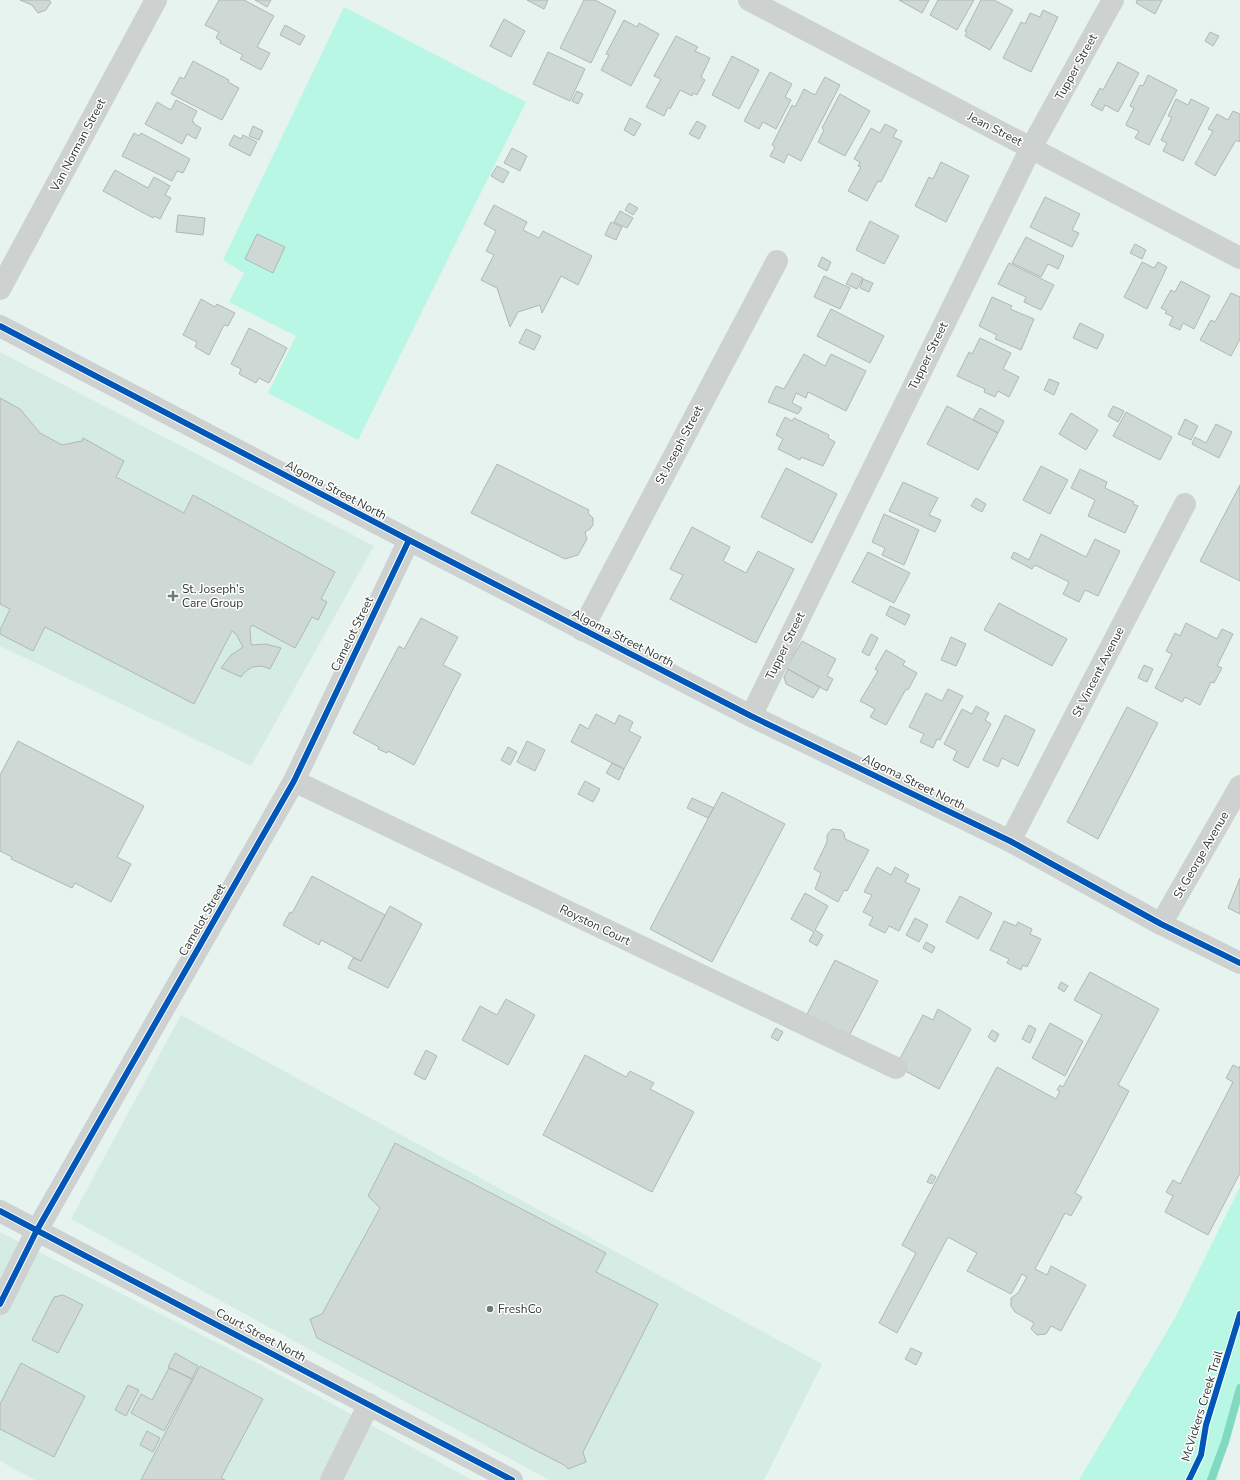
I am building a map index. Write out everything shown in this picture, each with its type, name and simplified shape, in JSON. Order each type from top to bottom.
[{"type":"street","name":"Van Norman Street","points":[[0,289],[156,0]]},
{"type":"street","name":"Jean Street","points":[[749,0],[1240,258]]},
{"type":"street","name":"Tupper Street","points":[[751,716],[1031,148],[1113,0]]},
{"type":"street","name":"St Joseph Street","points":[[582,630],[777,261]]},
{"type":"street","name":"Algoma Street North","points":[[0,326],[582,630],[751,716],[1010,840],[1161,924],[1240,963]]},
{"type":"street","name":"St Vincent Avenue","points":[[1010,840],[1185,504]]},
{"type":"street","name":"Camelot Street","points":[[0,1304],[37,1230],[294,781],[409,540]]},
{"type":"street","name":"Royston Court","points":[[294,781],[896,1068]]},
{"type":"street","name":"St George Avenue","points":[[1161,924],[1240,786]]},
{"type":"street","name":"Court Street North","points":[[0,1211],[370,1404],[512,1480]]},
{"type":"street","points":[[331,1480],[370,1404]]},
{"type":"shaded area","name":"St. Joseph's Care Group","points":[[0,352],[374,546],[251,766],[0,646]]},
{"type":"shaded area","points":[[181,1015],[822,1364],[764,1480],[549,1480],[71,1219]]},
{"type":"shaded area","points":[[0,1232],[263,1366],[472,1480],[35,1480],[0,1461]]},
{"type":"green space","points":[[344,7],[526,102],[358,440],[268,393],[296,336],[229,302],[244,273],[223,260]]},
{"type":"green space","points":[[1240,1187],[1240,1388],[1217,1480],[1079,1480],[1175,1318]]},
{"type":"building","points":[[20,0],[49,0],[51,2],[46,10],[38,13],[32,5]]},
{"type":"building","points":[[219,0],[244,0],[274,16],[257,47],[270,53],[261,70],[240,59],[243,55],[220,43],[221,41],[216,38],[219,32],[205,25]]},
{"type":"building","points":[[255,0],[271,0],[267,7]]},
{"type":"building","points":[[527,0],[548,0],[544,9]]},
{"type":"building","points":[[584,0],[595,0],[616,11],[591,63],[560,48]]},
{"type":"building","points":[[899,0],[929,0],[922,13]]},
{"type":"building","points":[[938,0],[974,0],[957,30],[930,15]]},
{"type":"building","points":[[981,0],[994,0],[1013,10],[990,50],[965,36],[967,32],[965,31]]},
{"type":"building","points":[[1137,0],[1162,0],[1155,14],[1136,3]]},
{"type":"building","points":[[1043,10],[1058,17],[1031,72],[1003,58],[1021,22],[1025,24],[1030,13],[1040,17]]},
{"type":"building","points":[[504,19],[525,31],[511,57],[490,46]]},
{"type":"building","points":[[624,20],[637,27],[639,23],[659,34],[631,86],[601,70],[609,55],[606,54]]},
{"type":"building","points":[[285,25],[305,36],[300,45],[280,35]]},
{"type":"building","points":[[1210,32],[1219,36],[1213,46],[1205,41]]},
{"type":"building","points":[[676,36],[698,47],[695,51],[710,58],[701,77],[705,80],[697,95],[693,93],[692,96],[680,90],[670,109],[668,107],[664,116],[646,107],[661,79],[654,76]]},
{"type":"building","points":[[548,52],[585,69],[570,101],[533,84]]},
{"type":"building","points":[[732,56],[759,70],[739,109],[712,95]]},
{"type":"building","points":[[193,61],[229,80],[228,82],[239,88],[222,120],[171,94],[180,77],[184,79]]},
{"type":"building","points":[[1118,62],[1139,73],[1118,112],[1105,105],[1102,111],[1091,105],[1100,88],[1103,90]]},
{"type":"building","points":[[770,72],[792,84],[785,97],[791,100],[776,129],[763,122],[759,129],[744,121]]},
{"type":"building","points":[[1148,75],[1177,90],[1149,145],[1135,138],[1139,131],[1127,126],[1126,124],[1134,108],[1130,106],[1140,85],[1143,86]]},
{"type":"building","points":[[825,77],[840,85],[801,161],[788,154],[784,163],[770,156],[775,147],[772,145],[792,105],[795,107],[804,89],[815,95]]},
{"type":"building","points":[[577,91],[583,94],[578,104],[572,101]]},
{"type":"building","points":[[840,94],[870,111],[845,156],[818,142],[824,130],[822,128]]},
{"type":"building","points":[[1176,99],[1188,105],[1191,99],[1209,108],[1183,161],[1163,151],[1167,143],[1161,140],[1172,117],[1168,116]]},
{"type":"building","points":[[176,100],[197,111],[192,121],[201,128],[196,139],[187,134],[182,144],[145,124],[157,102],[171,110]]},
{"type":"building","points":[[1233,111],[1240,114],[1240,139],[1239,142],[1236,140],[1215,176],[1195,164],[1213,131],[1208,129],[1217,114],[1228,120]]},
{"type":"building","points":[[630,118],[641,124],[634,136],[624,130]]},
{"type":"building","points":[[697,121],[706,126],[699,139],[689,134]]},
{"type":"building","points":[[885,124],[897,130],[893,137],[902,141],[881,182],[878,181],[867,201],[848,191],[861,167],[858,166],[860,162],[854,159],[871,128],[880,133]]},
{"type":"building","points":[[253,126],[263,131],[259,140],[249,136]]},
{"type":"building","points":[[134,133],[139,136],[141,133],[190,159],[183,173],[177,171],[172,181],[122,156]]},
{"type":"building","points":[[234,135],[241,139],[243,135],[257,142],[250,156],[229,145]]},
{"type":"building","points":[[512,148],[527,156],[520,171],[504,163]]},
{"type":"building","points":[[941,162],[969,176],[946,222],[915,206],[929,177],[933,179]]},
{"type":"building","points":[[497,166],[509,172],[503,183],[491,176]]},
{"type":"building","points":[[115,170],[148,188],[154,177],[170,186],[165,195],[171,198],[160,219],[154,216],[153,218],[103,191]]},
{"type":"building","points":[[1045,197],[1080,214],[1072,230],[1079,233],[1072,247],[1030,227]]},
{"type":"building","points":[[629,203],[638,208],[633,215],[625,210]]},
{"type":"building","points":[[494,205],[527,222],[523,230],[539,238],[543,231],[592,256],[578,285],[561,276],[542,313],[540,305],[518,312],[510,327],[497,288],[481,280],[494,255],[486,251],[496,231],[484,224]]},
{"type":"building","points":[[620,211],[633,218],[627,228],[614,222]]},
{"type":"building","points":[[178,215],[205,218],[203,235],[176,232]]},
{"type":"building","points":[[870,221],[899,236],[884,264],[856,250]]},
{"type":"building","points":[[611,222],[622,227],[616,240],[605,235]]},
{"type":"building","points":[[257,234],[285,247],[273,273],[245,259]]},
{"type":"building","points":[[1026,237],[1064,256],[1058,269],[1048,264],[1041,277],[1012,263]]},
{"type":"building","points":[[1135,244],[1146,250],[1142,259],[1130,253]]},
{"type":"building","points":[[822,257],[831,262],[827,271],[818,266]]},
{"type":"building","points":[[1142,262],[1154,268],[1158,262],[1167,267],[1147,309],[1124,297]]},
{"type":"building","points":[[1009,263],[1054,285],[1041,310],[1024,302],[1026,297],[998,284]]},
{"type":"building","points":[[852,273],[863,278],[857,289],[846,284]]},
{"type":"building","points":[[824,276],[850,288],[840,309],[814,297]]},
{"type":"building","points":[[863,279],[873,283],[869,292],[860,288]]},
{"type":"building","points":[[1181,281],[1210,296],[1194,329],[1183,323],[1180,330],[1169,325],[1173,317],[1165,313],[1167,311],[1161,308],[1171,290],[1175,292]]},
{"type":"building","points":[[1231,293],[1240,297],[1240,339],[1231,356],[1200,340],[1211,320],[1215,322]]},
{"type":"building","points":[[992,297],[1012,306],[1010,309],[1034,319],[1021,350],[995,339],[997,335],[979,326]]},
{"type":"building","points":[[201,299],[215,307],[217,304],[235,313],[228,326],[224,325],[209,355],[195,347],[197,342],[183,335]]},
{"type":"building","points":[[831,309],[884,336],[870,363],[817,336]]},
{"type":"building","points":[[1080,323],[1104,335],[1097,349],[1073,338]]},
{"type":"building","points":[[249,328],[287,348],[269,383],[259,378],[256,383],[239,374],[241,369],[231,364]]},
{"type":"building","points":[[526,329],[541,336],[534,350],[519,343]]},
{"type":"building","points":[[980,338],[1011,353],[1003,369],[1019,377],[1009,397],[998,391],[995,397],[984,392],[985,389],[957,376],[969,352],[972,354]]},
{"type":"building","points":[[804,354],[825,366],[831,354],[866,371],[846,411],[808,392],[806,398],[796,393],[792,403],[802,408],[798,414],[768,402],[776,386],[784,389]]},
{"type":"building","points":[[1049,379],[1059,383],[1054,395],[1044,390]]},
{"type":"building","name":"St. Joseph's Care Group","points":[[0,398],[20,409],[40,433],[62,445],[82,441],[83,438],[124,461],[116,477],[184,513],[193,495],[335,572],[321,599],[327,602],[318,620],[312,617],[295,648],[252,625],[250,628],[251,645],[266,644],[281,648],[270,669],[262,666],[252,667],[241,677],[221,668],[231,655],[243,647],[236,634],[232,631],[194,704],[45,627],[33,651],[0,634],[0,630],[10,609],[0,604]]},
{"type":"building","points":[[947,406],[998,433],[978,470],[927,444]]},
{"type":"building","points":[[1113,406],[1124,411],[1118,422],[1108,416]]},
{"type":"building","points":[[980,408],[1004,421],[998,433],[973,420]]},
{"type":"building","points":[[1126,412],[1172,437],[1160,460],[1113,436]]},
{"type":"building","points":[[1071,413],[1098,430],[1086,450],[1059,434]]},
{"type":"building","points":[[785,417],[792,421],[794,418],[829,435],[828,438],[835,442],[823,466],[801,457],[800,460],[778,449],[783,439],[776,435]]},
{"type":"building","points":[[1185,419],[1198,426],[1191,440],[1178,434]]},
{"type":"building","points":[[1216,424],[1232,432],[1219,458],[1192,444],[1195,437],[1206,443]]},
{"type":"building","points":[[497,464],[589,510],[588,513],[593,518],[593,525],[585,532],[587,539],[578,555],[565,559],[471,513]]},
{"type":"building","points":[[1041,466],[1068,480],[1050,514],[1023,500]]},
{"type":"building","points":[[786,468],[837,494],[812,543],[761,517]]},
{"type":"building","points":[[1080,469],[1107,482],[1105,488],[1134,502],[1133,504],[1138,506],[1125,533],[1088,516],[1095,500],[1071,488]]},
{"type":"building","points":[[903,482],[938,498],[929,515],[941,520],[935,532],[889,511]]},
{"type":"building","points":[[1240,485],[1240,581],[1200,561]]},
{"type":"building","points":[[976,498],[986,504],[982,512],[971,506]]},
{"type":"building","points":[[884,514],[919,530],[904,565],[882,555],[885,548],[872,542]]},
{"type":"building","points":[[692,527],[730,547],[723,561],[746,573],[758,551],[794,569],[756,643],[670,599],[683,575],[670,569]]},
{"type":"building","points":[[1041,534],[1086,557],[1095,539],[1120,551],[1098,596],[1085,590],[1079,602],[1063,594],[1069,582],[1035,565],[1032,569],[1011,558],[1014,552],[1029,560]]},
{"type":"building","points":[[868,552],[910,573],[894,603],[852,582]]},
{"type":"building","points":[[999,603],[1067,639],[1052,666],[984,630]]},
{"type":"building","points":[[890,606],[910,615],[905,625],[886,615]]},
{"type":"building","points":[[421,618],[458,637],[443,665],[461,674],[414,765],[388,751],[387,753],[378,749],[379,747],[353,733],[399,646],[404,649]]},
{"type":"building","points":[[1186,623],[1217,639],[1222,629],[1233,634],[1217,666],[1222,668],[1214,683],[1211,682],[1200,705],[1185,697],[1182,702],[1155,688],[1172,654],[1166,651],[1175,633],[1180,636]]},
{"type":"building","points":[[871,634],[878,638],[869,656],[862,652]]},
{"type":"building","points":[[951,637],[966,644],[956,666],[941,660]]},
{"type":"building","points":[[802,641],[836,659],[827,676],[833,679],[827,691],[786,668]]},
{"type":"building","points":[[886,650],[905,661],[903,665],[917,673],[908,690],[906,689],[886,725],[870,717],[875,709],[860,701],[878,671],[875,669]]},
{"type":"building","points":[[1144,665],[1153,669],[1147,682],[1138,678]]},
{"type":"building","points":[[788,669],[820,687],[813,698],[786,684],[784,677]]},
{"type":"building","points":[[948,689],[963,696],[940,740],[937,739],[933,748],[920,742],[924,734],[909,727],[926,693],[942,701]]},
{"type":"building","points":[[976,706],[989,713],[985,720],[991,724],[968,768],[953,760],[957,751],[944,744],[962,709],[972,714]]},
{"type":"building","points":[[1127,707],[1158,723],[1098,839],[1067,822]]},
{"type":"building","points":[[596,714],[615,724],[619,715],[633,722],[629,731],[641,737],[624,769],[571,742],[580,724],[588,729]]},
{"type":"building","points":[[1005,715],[1035,730],[1018,766],[1002,758],[998,767],[983,760]]},
{"type":"building","points":[[18,741],[144,806],[117,857],[131,864],[111,902],[75,883],[72,888],[11,859],[12,857],[0,851],[0,775]]},
{"type":"building","points":[[527,741],[545,750],[535,771],[517,762]]},
{"type":"building","points":[[508,747],[517,752],[510,765],[501,760]]},
{"type":"building","points":[[612,763],[624,769],[619,780],[606,773]]},
{"type":"building","points":[[585,781],[600,789],[593,802],[578,794]]},
{"type":"building","points":[[722,792],[785,824],[712,962],[650,929]]},
{"type":"building","points":[[692,798],[714,808],[708,818],[687,808]]},
{"type":"building","points":[[832,829],[841,830],[844,833],[845,839],[869,850],[847,891],[844,890],[838,902],[815,889],[821,873],[814,869],[827,842],[827,835]]},
{"type":"building","points":[[877,867],[891,875],[895,867],[909,875],[905,882],[920,889],[899,931],[889,926],[885,933],[869,925],[873,917],[863,912],[872,895],[864,892]]},
{"type":"building","points":[[312,876],[385,915],[361,961],[321,940],[319,945],[283,925],[290,912],[292,913]]},
{"type":"building","points":[[1240,878],[1240,914],[1228,908]]},
{"type":"building","points":[[805,893],[828,906],[815,930],[823,935],[817,946],[809,941],[814,932],[791,919]]},
{"type":"building","points":[[960,896],[992,913],[978,939],[946,922]]},
{"type":"building","points":[[390,906],[422,924],[388,988],[348,968],[353,958],[361,961]]},
{"type":"building","points":[[915,918],[928,925],[919,942],[906,935]]},
{"type":"building","points":[[1004,921],[1016,926],[1018,922],[1032,929],[1030,934],[1041,939],[1027,967],[1023,965],[1021,970],[1007,963],[1009,959],[990,950]]},
{"type":"building","points":[[926,942],[935,947],[932,953],[923,948]]},
{"type":"building","points":[[835,960],[878,981],[847,1040],[805,1018]]},
{"type":"building","points":[[1090,972],[1159,1009],[1118,1085],[1129,1091],[1075,1193],[1082,1197],[1071,1216],[1065,1213],[1035,1269],[1047,1275],[1051,1266],[1086,1285],[1061,1331],[1051,1326],[1046,1334],[1037,1335],[1031,1329],[1034,1323],[1015,1312],[1011,1306],[1011,1298],[1018,1293],[1027,1277],[1022,1274],[1011,1294],[967,1271],[977,1253],[948,1237],[897,1333],[879,1323],[916,1253],[902,1245],[997,1067],[1056,1099],[1060,1091],[1057,1090],[1060,1085],[1063,1087],[1102,1015],[1074,1000]]},
{"type":"building","points":[[1061,982],[1068,986],[1064,992],[1058,988]]},
{"type":"building","points":[[506,999],[535,1015],[508,1065],[462,1040],[480,1006],[497,1015]]},
{"type":"building","points":[[938,1009],[971,1029],[939,1089],[896,1066],[923,1015],[933,1020]]},
{"type":"building","points":[[1050,1023],[1083,1041],[1065,1076],[1032,1058]]},
{"type":"building","points":[[1029,1025],[1036,1029],[1030,1043],[1022,1039]]},
{"type":"building","points":[[776,1028],[783,1032],[778,1041],[771,1037]]},
{"type":"building","points":[[992,1030],[999,1034],[995,1042],[988,1037]]},
{"type":"building","points":[[426,1050],[437,1056],[425,1080],[414,1074]]},
{"type":"building","points":[[585,1055],[626,1077],[630,1071],[654,1083],[650,1089],[694,1112],[652,1192],[543,1135]]},
{"type":"building","points":[[1233,1065],[1239,1068],[1240,1066],[1240,1173],[1208,1235],[1165,1212],[1173,1196],[1166,1192],[1173,1180],[1180,1184],[1233,1082],[1226,1078]]},
{"type":"building","name":"FreshCo","points":[[395,1143],[606,1253],[596,1272],[658,1304],[583,1452],[586,1462],[568,1469],[566,1466],[317,1338],[310,1319],[322,1314],[380,1208],[368,1196]]},
{"type":"building","points":[[931,1174],[936,1177],[932,1184],[927,1182]]},
{"type":"building","points":[[63,1295],[83,1305],[58,1353],[32,1340],[54,1297]]},
{"type":"building","points":[[911,1348],[922,1353],[916,1365],[905,1359]]},
{"type":"building","points":[[175,1353],[198,1366],[192,1379],[168,1367]]},
{"type":"building","points":[[21,1363],[85,1396],[54,1457],[0,1429],[0,1404]]},
{"type":"building","points":[[200,1366],[263,1399],[221,1478],[225,1480],[141,1480]]},
{"type":"building","points":[[169,1368],[192,1379],[164,1431],[131,1413],[141,1394],[152,1400]]},
{"type":"building","points":[[128,1385],[139,1390],[126,1416],[115,1410]]},
{"type":"building","points":[[147,1431],[160,1438],[153,1452],[140,1445]]},
{"type":"waterway","points":[[1211,1480],[1225,1442],[1240,1388]]},
{"type":"cycle path","points":[[0,326],[409,540],[751,716],[1010,841],[1161,924],[1240,963]]},
{"type":"cycle path","points":[[0,1304],[37,1230],[294,781],[409,540]]},
{"type":"cycle path","points":[[0,1211],[512,1480]]},
{"type":"cycle path","name":"McVickers Creek Trail","points":[[1189,1480],[1201,1455],[1206,1425],[1240,1314]]},
{"type":"place","name":"St. Joseph's Care Group","points":[[173,596]]},
{"type":"place","name":"FreshCo","points":[[490,1309]]}]
